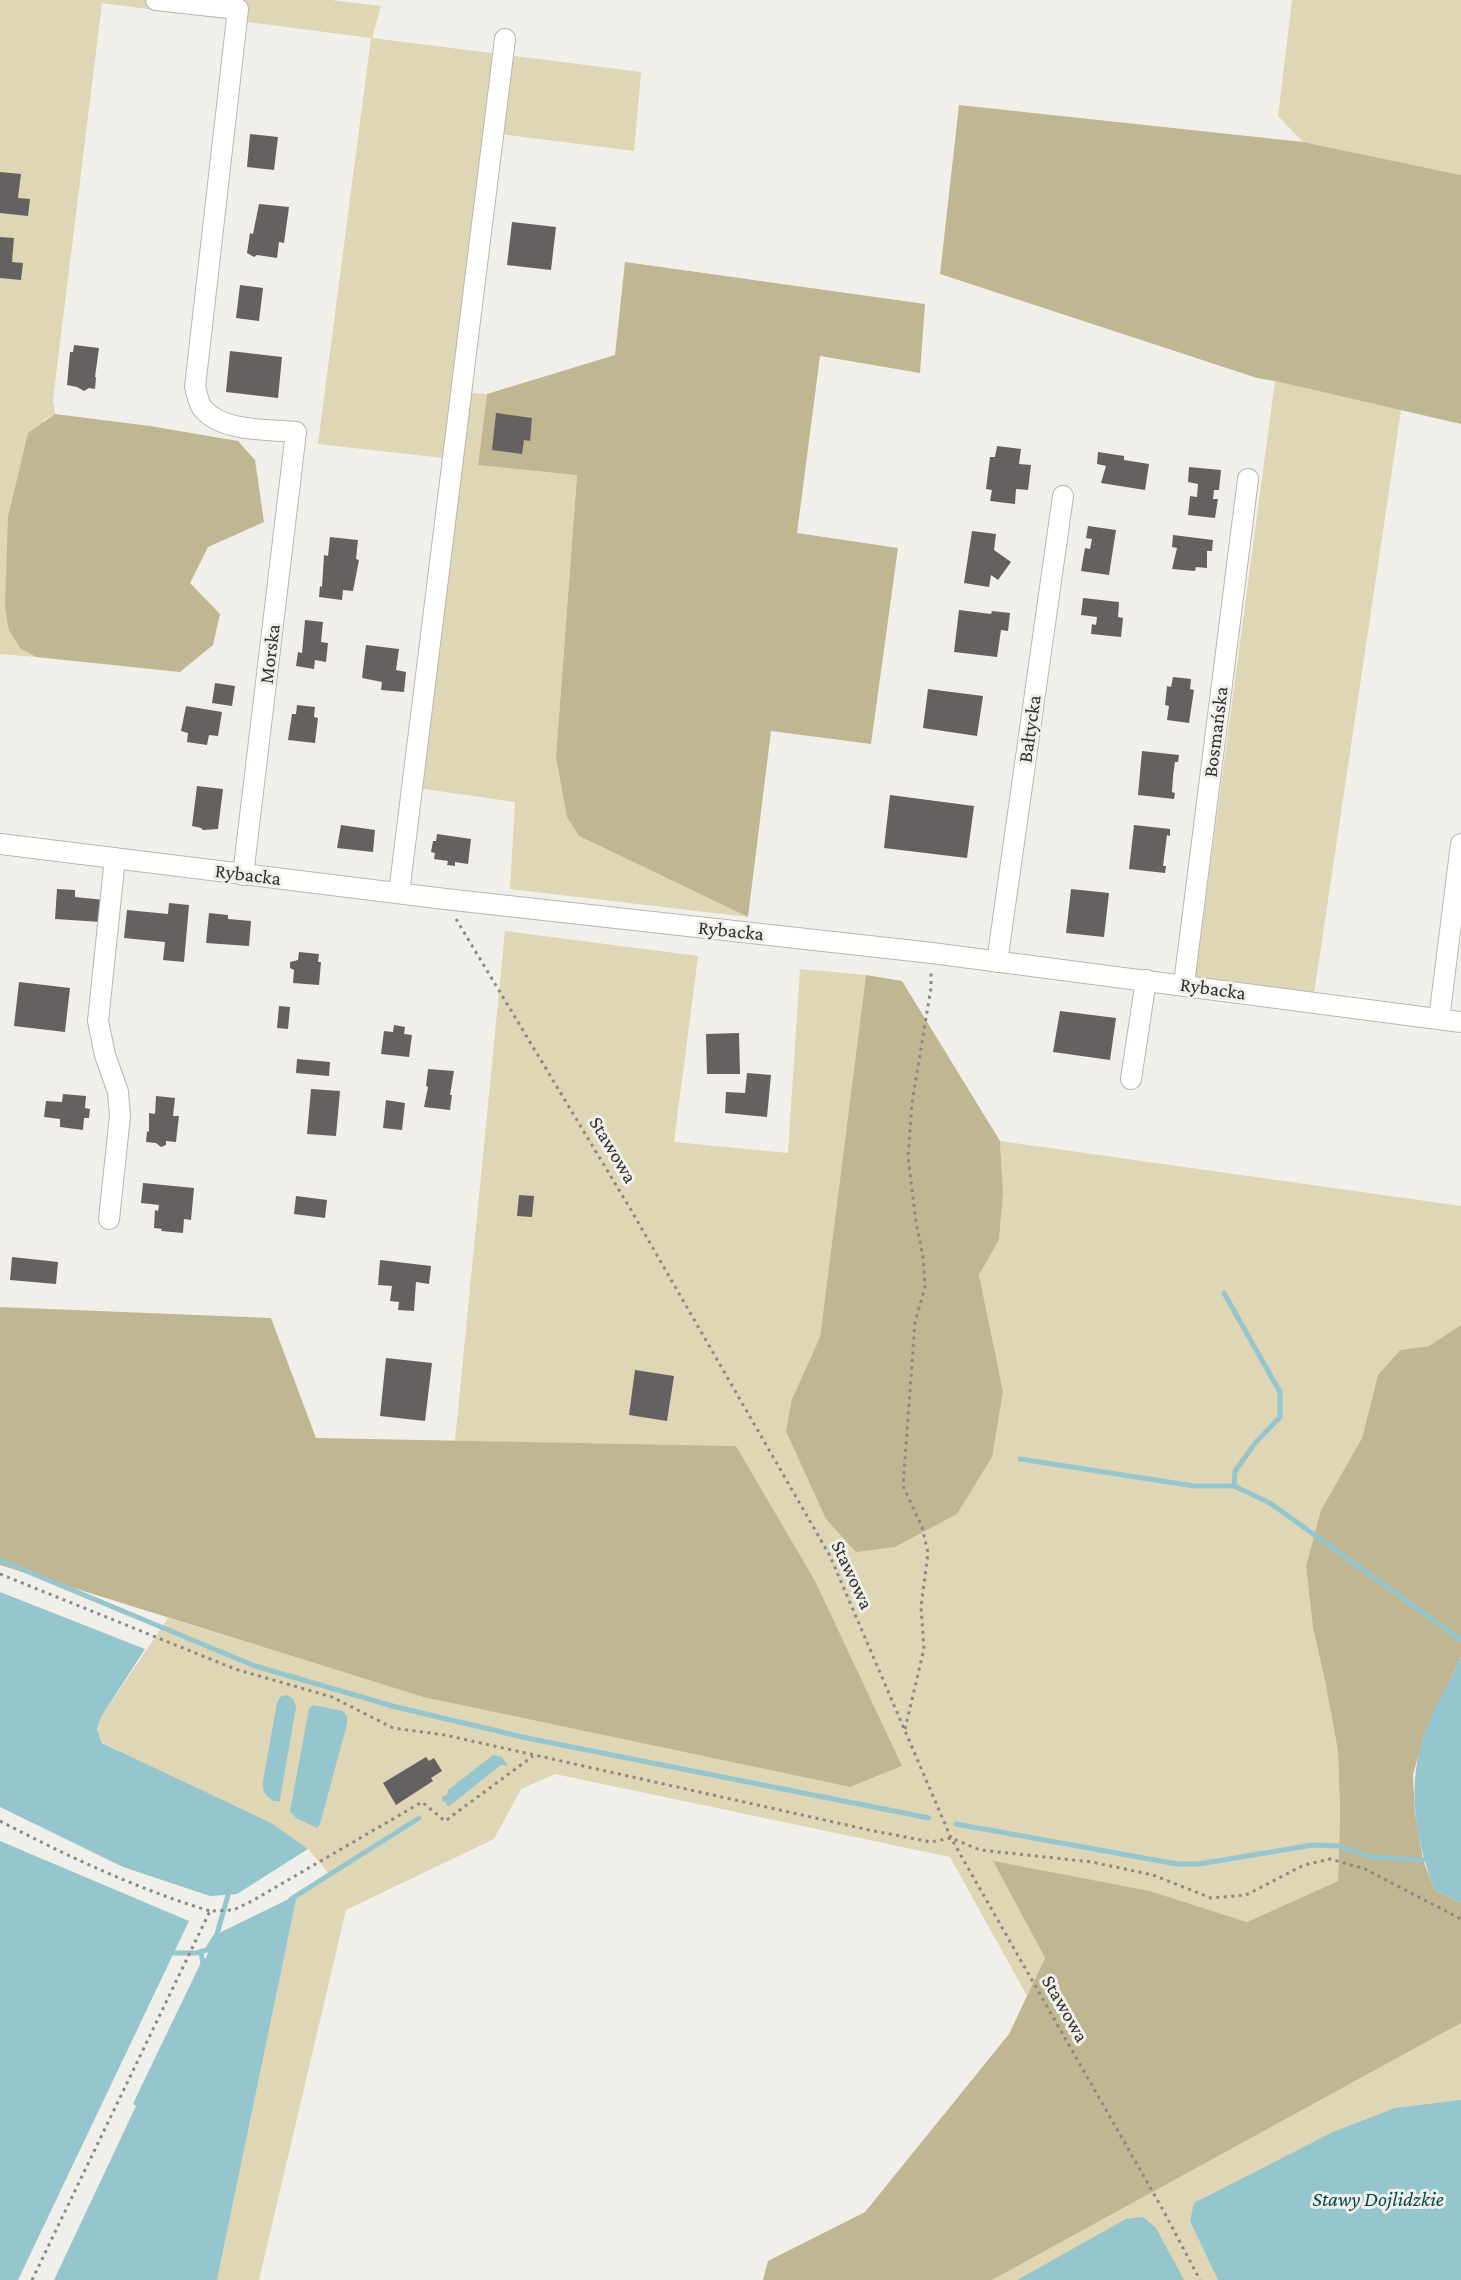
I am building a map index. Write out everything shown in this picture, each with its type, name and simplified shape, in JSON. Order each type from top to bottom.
[{"type":"street","name":"Morska","points":[[156,0],[237,9],[195,387],[201,408],[218,420],[233,425],[296,432],[243,875]]},
{"type":"street","points":[[399,893],[504,39]]},
{"type":"street","name":"Bosmańska","points":[[1184,984],[1248,479]]},
{"type":"street","name":"Bałtycka","points":[[997,962],[1064,496]]},
{"type":"street","name":"Rybacka","points":[[0,844],[445,899],[932,953],[1184,984],[1461,1022]]},
{"type":"street","points":[[1439,1019],[1461,844]]},
{"type":"street","points":[[109,1219],[120,1116],[118,1092],[105,1055],[98,1021],[115,858]]},
{"type":"street","points":[[1131,1080],[1146,980]]},
{"type":"path","name":"Stawowa","points":[[445,899],[631,1210],[830,1556],[951,1838],[1163,2210],[1200,2280]]},
{"type":"path","points":[[904,1731],[924,1649],[921,1607],[928,1553],[922,1527],[903,1486],[915,1322],[925,1287],[923,1256],[916,1222],[908,1157],[912,1102],[931,988],[932,953]]},
{"type":"path","points":[[0,1574],[235,1669],[332,1697],[393,1728],[445,1735],[931,1842],[951,1838],[980,1850],[1092,1862],[1153,1875],[1211,1898],[1246,1895],[1304,1865],[1330,1859],[1365,1869],[1461,1919]]},
{"type":"path","points":[[0,1821],[63,1854],[179,1901],[210,1911],[231,1910],[252,1901],[422,1802],[445,1821],[534,1755]]},
{"type":"path","points":[[32,2280],[210,1911]]},
{"type":"shaded area","points":[[0,0],[331,0],[381,6],[372,38],[641,72],[634,151],[484,132],[454,392],[487,394],[478,465],[577,474],[556,757],[579,836],[748,917],[510,889],[515,802],[404,786],[444,458],[318,444],[371,38],[102,3],[53,400],[55,414],[44,420],[5,609],[17,643],[36,657],[0,654]]},
{"type":"shaded area","points":[[1292,0],[1461,0],[1461,175],[1303,142],[1278,116]]},
{"type":"shaded area","points":[[959,105],[1303,142],[1461,175],[1461,424],[1257,378],[940,274]]},
{"type":"shaded area","points":[[625,262],[925,304],[920,373],[820,356],[797,533],[898,548],[871,744],[771,731],[748,917],[579,836],[567,817],[556,757],[577,475],[478,465],[487,394],[615,355]]},
{"type":"shaded area","points":[[1275,381],[1401,410],[1314,994],[1195,980]]},
{"type":"shaded area","points":[[55,414],[150,426],[238,441],[255,460],[264,522],[208,547],[190,583],[220,614],[213,645],[180,672],[36,657],[20,648],[9,630],[5,609],[8,517],[28,433]]},
{"type":"shaded area","points":[[505,931],[698,956],[674,1142],[788,1153],[800,969],[866,975],[820,1337],[792,1399],[1003,1391],[979,1275],[999,1240],[1003,1194],[1000,1141],[1461,1206],[1461,1325],[1429,1346],[1400,1350],[1378,1375],[1362,1438],[1321,1510],[1306,1566],[1313,1628],[1338,1751],[1340,1812],[1338,1881],[1247,1922],[1150,1891],[994,1862],[1045,1958],[1027,1996],[950,1857],[555,1774],[521,1789],[494,1839],[346,1910],[259,2280],[217,2280],[297,1895],[329,1874],[308,1849],[102,1742],[97,1731],[101,1717],[168,1618],[423,1697],[850,1787],[902,1766],[736,1446],[455,1441]]},
{"type":"shaded area","points":[[866,975],[902,981],[1000,1141],[1003,1194],[999,1240],[979,1275],[1003,1391],[992,1457],[957,1514],[895,1547],[856,1552],[826,1519],[786,1431],[792,1399],[820,1337]]},
{"type":"shaded area","points":[[0,1307],[271,1318],[316,1438],[736,1446],[815,1581],[902,1766],[850,1787],[423,1697],[0,1565]]},
{"type":"shaded area","points":[[1461,1325],[1461,1657],[1425,1732],[1413,1775],[1415,1813],[1423,1860],[1435,1890],[1461,1903],[1461,2023],[992,2280],[763,2280],[768,2261],[865,2212],[1009,2034],[1045,1958],[993,1861],[1150,1891],[1247,1922],[1338,1881],[1340,1812],[1338,1751],[1313,1628],[1306,1566],[1321,1510],[1362,1438],[1378,1375],[1400,1350],[1429,1346]]},
{"type":"shaded area","name":"Stawy Dojlidzkie","points":[[1461,2023],[1461,2280],[992,2280]]},
{"type":"water","points":[[0,1592],[145,1649],[101,1717],[97,1730],[102,1743],[271,1823],[308,1849],[237,1894],[210,1896],[123,1867],[0,1807]]},
{"type":"water","points":[[1461,1657],[1461,1903],[1435,1890],[1422,1852],[1415,1812],[1415,1792],[1419,1752],[1425,1732]]},
{"type":"water","points":[[285,1695],[293,1699],[296,1707],[280,1801],[274,1801],[265,1793],[263,1781],[277,1703],[280,1697]]},
{"type":"water","points":[[313,1705],[343,1711],[347,1716],[347,1724],[317,1828],[296,1818],[290,1811],[309,1709]]},
{"type":"water","points":[[493,1755],[502,1757],[508,1766],[501,1765],[448,1807],[445,1801],[442,1802],[442,1796],[447,1795],[448,1790]]},
{"type":"water","points":[[0,1841],[189,1921],[18,2280],[0,2280]]},
{"type":"water","points":[[297,1895],[217,2280],[54,2280],[217,1934]]},
{"type":"water","name":"Stawy Dojlidzkie","points":[[1461,2100],[1461,2280],[1218,2280],[1190,2221],[1194,2203],[1333,2132],[1395,2108]]},
{"type":"water","points":[[1143,2217],[1156,2228],[1184,2280],[1017,2280],[1126,2219]]},
{"type":"building","points":[[250,134],[278,137],[274,170],[247,167]]},
{"type":"building","points":[[0,172],[21,174],[18,198],[30,199],[28,216],[0,213]]},
{"type":"building","points":[[259,204],[289,207],[284,243],[279,242],[277,258],[257,255],[254,257],[247,253],[250,233],[253,234]]},
{"type":"building","points":[[512,222],[556,227],[551,270],[507,265]]},
{"type":"building","points":[[0,237],[14,238],[12,262],[23,263],[21,280],[0,278]]},
{"type":"building","points":[[240,285],[263,288],[259,321],[236,318]]},
{"type":"building","points":[[74,345],[99,348],[95,389],[89,388],[84,391],[67,385],[70,352],[73,352]]},
{"type":"building","points":[[230,351],[282,357],[278,398],[226,392]]},
{"type":"building","points":[[496,413],[532,418],[530,441],[524,440],[522,454],[492,450]]},
{"type":"building","points":[[997,446],[1021,449],[1019,464],[1031,465],[1028,490],[1016,489],[1015,504],[990,501],[992,490],[986,489],[990,457],[995,457]]},
{"type":"building","points":[[1098,452],[1124,456],[1124,460],[1149,464],[1145,490],[1101,483],[1106,466],[1097,464]]},
{"type":"building","points":[[1189,467],[1221,470],[1219,490],[1214,490],[1213,499],[1218,499],[1215,518],[1188,515],[1190,496],[1197,497],[1198,484],[1188,482]]},
{"type":"building","points":[[1088,526],[1116,530],[1109,575],[1081,571],[1085,548],[1090,549],[1092,539],[1086,538]]},
{"type":"building","points":[[972,531],[996,534],[994,550],[1011,562],[998,580],[991,575],[989,587],[964,583]]},
{"type":"building","points":[[1173,535],[1213,540],[1212,551],[1207,551],[1207,568],[1196,567],[1195,571],[1172,569],[1177,548],[1172,547]]},
{"type":"building","points":[[330,537],[358,540],[356,559],[359,560],[353,591],[343,590],[342,600],[319,597],[324,555],[328,556]]},
{"type":"building","points":[[1083,598],[1119,602],[1118,617],[1123,618],[1121,637],[1091,634],[1092,624],[1096,625],[1097,617],[1081,615]]},
{"type":"building","points":[[959,610],[991,614],[992,611],[1010,613],[1008,631],[1001,630],[997,657],[954,652]]},
{"type":"building","points":[[305,620],[323,622],[321,642],[328,643],[326,662],[315,660],[314,669],[296,666],[298,652],[302,653]]},
{"type":"building","points":[[366,645],[399,649],[396,670],[406,672],[404,692],[381,690],[382,682],[362,678]]},
{"type":"building","points":[[1173,677],[1191,679],[1190,689],[1194,690],[1189,723],[1167,720],[1169,706],[1165,705],[1167,686],[1171,687]]},
{"type":"building","points":[[215,683],[235,686],[232,706],[212,703]]},
{"type":"building","points":[[928,689],[983,696],[977,736],[923,728]]},
{"type":"building","points":[[297,705],[315,707],[314,717],[318,718],[315,743],[288,740],[292,714],[296,714]]},
{"type":"building","points":[[186,706],[222,712],[218,736],[209,735],[207,745],[187,742],[188,733],[181,731]]},
{"type":"building","points":[[1142,751],[1179,755],[1178,762],[1175,762],[1173,776],[1174,799],[1138,795]]},
{"type":"building","points":[[197,786],[223,789],[218,829],[203,830],[192,826]]},
{"type":"building","points":[[890,795],[974,806],[967,858],[884,848]]},
{"type":"building","points":[[341,825],[375,830],[373,852],[337,848]]},
{"type":"building","points":[[1134,825],[1170,829],[1170,836],[1167,835],[1163,866],[1166,866],[1165,873],[1129,869]]},
{"type":"building","points":[[437,834],[471,839],[468,864],[455,862],[455,866],[447,865],[448,861],[434,859],[435,853],[431,852]]},
{"type":"building","points":[[57,889],[75,890],[75,897],[104,900],[101,922],[55,919]]},
{"type":"building","points":[[1071,889],[1109,893],[1104,937],[1066,933]]},
{"type":"building","points":[[169,903],[189,905],[184,962],[163,960],[165,942],[124,938],[127,910],[168,914]]},
{"type":"building","points":[[209,913],[228,915],[228,919],[251,921],[249,946],[206,943]]},
{"type":"building","points":[[299,952],[319,954],[318,962],[321,962],[319,985],[293,983],[294,970],[290,968],[290,962],[298,960]]},
{"type":"building","points":[[19,982],[70,988],[65,1032],[14,1026]]},
{"type":"building","points":[[279,1006],[290,1007],[288,1029],[277,1028]]},
{"type":"building","points":[[1060,1011],[1116,1018],[1110,1060],[1053,1052]]},
{"type":"building","points":[[394,1025],[405,1027],[404,1034],[412,1035],[409,1057],[381,1054],[384,1031],[393,1032]]},
{"type":"building","points":[[739,1033],[740,1074],[707,1074],[706,1034]]},
{"type":"building","points":[[297,1059],[330,1062],[329,1076],[296,1073]]},
{"type":"building","points":[[428,1069],[454,1071],[450,1110],[424,1107],[428,1087],[426,1086]]},
{"type":"building","points":[[747,1073],[771,1075],[767,1117],[725,1113],[726,1092],[745,1093]]},
{"type":"building","points":[[311,1089],[340,1091],[336,1136],[307,1134]]},
{"type":"building","points":[[63,1094],[86,1096],[85,1108],[90,1109],[89,1118],[84,1118],[83,1130],[60,1127],[60,1119],[44,1117],[46,1101],[62,1102]]},
{"type":"building","points":[[156,1096],[175,1098],[173,1116],[179,1116],[176,1142],[166,1141],[166,1145],[161,1147],[156,1143],[146,1142],[147,1131],[149,1132],[149,1113],[155,1114]]},
{"type":"building","points":[[386,1100],[405,1103],[402,1130],[383,1128]]},
{"type":"building","points":[[143,1183],[194,1188],[191,1220],[184,1219],[183,1233],[154,1228],[155,1210],[158,1211],[159,1205],[141,1203]]},
{"type":"building","points":[[519,1195],[534,1196],[532,1217],[517,1216]]},
{"type":"building","points":[[296,1196],[327,1200],[325,1218],[294,1214]]},
{"type":"building","points":[[12,1257],[58,1262],[56,1284],[10,1280]]},
{"type":"building","points":[[380,1260],[431,1266],[429,1284],[416,1282],[414,1311],[398,1310],[399,1302],[390,1301],[392,1286],[378,1285]]},
{"type":"building","points":[[386,1358],[432,1363],[425,1421],[380,1416]]},
{"type":"building","points":[[635,1370],[674,1376],[667,1421],[629,1415]]},
{"type":"building","points":[[426,1757],[429,1761],[434,1758],[442,1771],[431,1778],[433,1781],[396,1805],[383,1783]]},
{"type":"waterway","points":[[1224,1293],[1280,1392],[1280,1417],[1256,1442],[1235,1471],[1234,1486]]},
{"type":"waterway","points":[[1020,1459],[1194,1486],[1234,1486],[1270,1503],[1461,1640]]},
{"type":"waterway","points":[[0,1560],[255,1666],[396,1707],[527,1738],[929,1818]]},
{"type":"waterway","points":[[291,1899],[419,1818]]},
{"type":"waterway","points":[[956,1824],[1177,1864],[1199,1864],[1313,1845],[1339,1846],[1371,1857],[1423,1860]]},
{"type":"waterway","points":[[169,1953],[196,1953],[207,1950],[217,1934],[230,1888]]},
{"type":"waterway","points":[[136,2103],[203,1964],[201,1952]]}]
